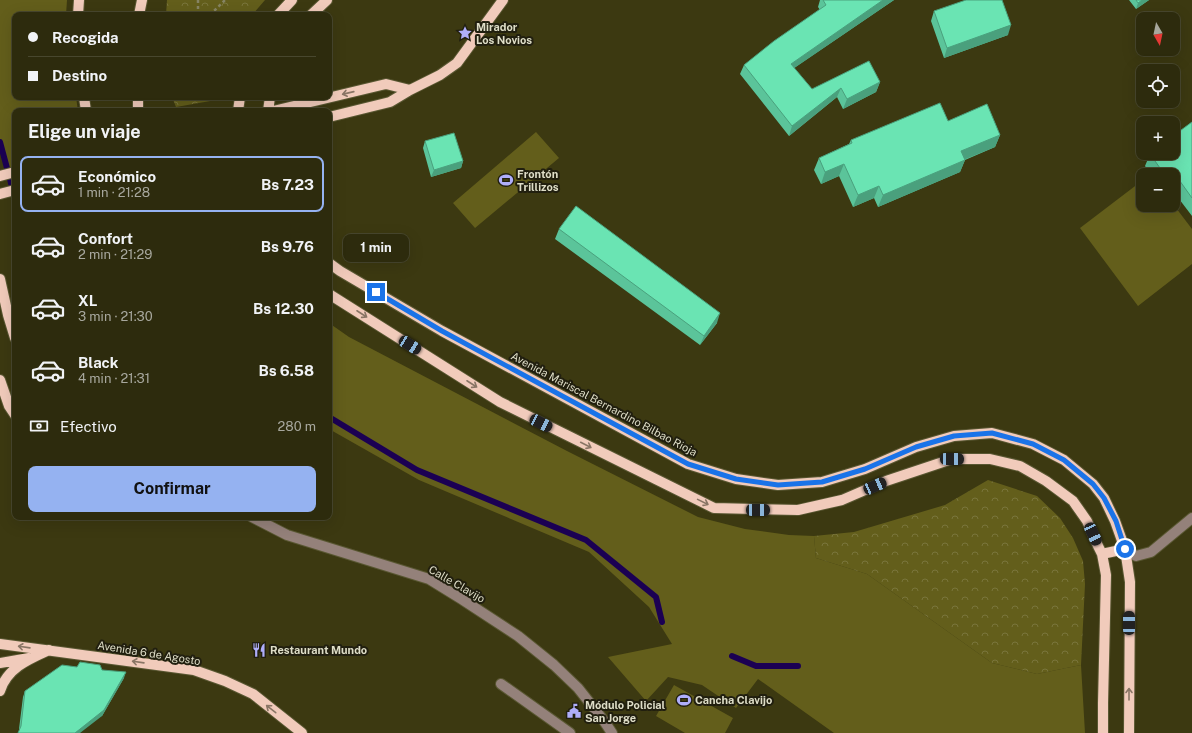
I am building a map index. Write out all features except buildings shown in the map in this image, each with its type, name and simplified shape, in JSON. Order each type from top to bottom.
[{"type":"main road","points":[[78,12],[79,0]]},
{"type":"main road","points":[[140,12],[142,0]]},
{"type":"main road","points":[[281,12],[292,0]]},
{"type":"main road","points":[[314,12],[327,0]]},
{"type":"main road","points":[[332,115],[390,102],[440,75],[457,63],[504,0]]},
{"type":"main road","points":[[332,97],[386,84],[410,90]]},
{"type":"main road","points":[[286,108],[319,100]]},
{"type":"main road","points":[[0,176],[12,173]]},
{"type":"main road","points":[[0,194],[12,191]]},
{"type":"main road","name":"Avenida Mariscal Bernardino Bilbao Rioja","points":[[332,265],[442,331],[688,464],[736,479],[778,485],[822,482],[865,469],[916,447],[954,436],[992,433],[1033,444],[1064,460],[1093,484],[1104,498],[1116,521],[1125,549],[1130,582],[1129,733]]},
{"type":"main road","points":[[0,279],[12,328]]},
{"type":"main road","points":[[332,296],[500,402],[714,508],[798,510],[842,500],[886,481],[952,459],[990,459],[1020,466],[1046,481],[1073,501],[1087,521],[1102,554],[1106,575],[1103,733]]},
{"type":"main road","points":[[0,380],[8,406],[12,411]]},
{"type":"main road","points":[[1102,554],[1125,549]]},
{"type":"main road","name":"Avenida 6 de Agosto","points":[[0,644],[194,670],[225,681],[252,694],[302,733]]},
{"type":"main road","points":[[0,691],[6,678],[14,670],[33,657],[49,650]]},
{"type":"main road","points":[[0,662],[33,657]]},
{"type":"street","points":[[1125,549],[1136,556],[1150,552],[1192,518]]},
{"type":"street","name":"Calle Clavijo","points":[[258,520],[287,535],[429,580],[463,600],[518,636],[554,665],[578,688],[612,733]]},
{"type":"street","points":[[501,684],[570,733]]},
{"type":"path","points":[[198,0],[199,12]]},
{"type":"path","points":[[213,12],[226,0]]},
{"type":"green space","points":[[0,0],[67,0],[66,12],[12,12],[12,100],[76,100],[78,108],[12,108],[12,176],[0,139]]},
{"type":"green space","points":[[167,0],[265,0],[255,12],[166,12]]},
{"type":"green space","points":[[173,100],[216,100],[176,107]]},
{"type":"green space","name":"Frontón Trillizos","points":[[536,132],[559,158],[475,228],[453,203]]},
{"type":"green space","points":[[1136,185],[1136,212],[1179,212],[1192,229],[1192,264],[1138,306],[1080,228]]},
{"type":"green space","points":[[332,325],[349,337],[567,451],[698,517],[745,529],[789,535],[814,536],[816,558],[867,574],[992,663],[1037,674],[1081,665],[1085,733],[834,733],[758,679],[736,708],[702,685],[668,677],[646,701],[608,657],[672,644],[649,607],[589,552],[419,480],[332,431]]},
{"type":"green space","points":[[988,480],[1037,496],[1060,518],[1073,538],[1083,561],[1085,584],[1081,665],[1037,674],[992,663],[867,574],[816,558],[814,536],[854,532],[945,505]]},
{"type":"green space","name":"Cancha Clavijo","points":[[674,685],[733,718],[725,733],[685,733],[656,716]]},
{"type":"waterway","points":[[0,142],[12,187]]},
{"type":"waterway","points":[[332,419],[417,470],[586,540],[656,597],[662,622]]},
{"type":"waterway","points":[[732,656],[756,666],[798,666]]},
{"type":"place","name":"Mirador Los Novios","points":[[465,33]]},
{"type":"place","name":"Frontón Trillizos","points":[[506,180]]},
{"type":"place","name":"Restaurant Mundo","points":[[259,650]]},
{"type":"place","name":"Cancha Clavijo","points":[[684,700]]},
{"type":"place","name":"Módulo Policial San Jorge","points":[[574,711]]},
{"type":"route","points":[[376,292],[442,331],[688,464],[736,479],[778,485],[822,482],[865,469],[916,447],[954,436],[992,433],[1033,444],[1064,460],[1093,484],[1104,498],[1116,521],[1125,549]]}]
